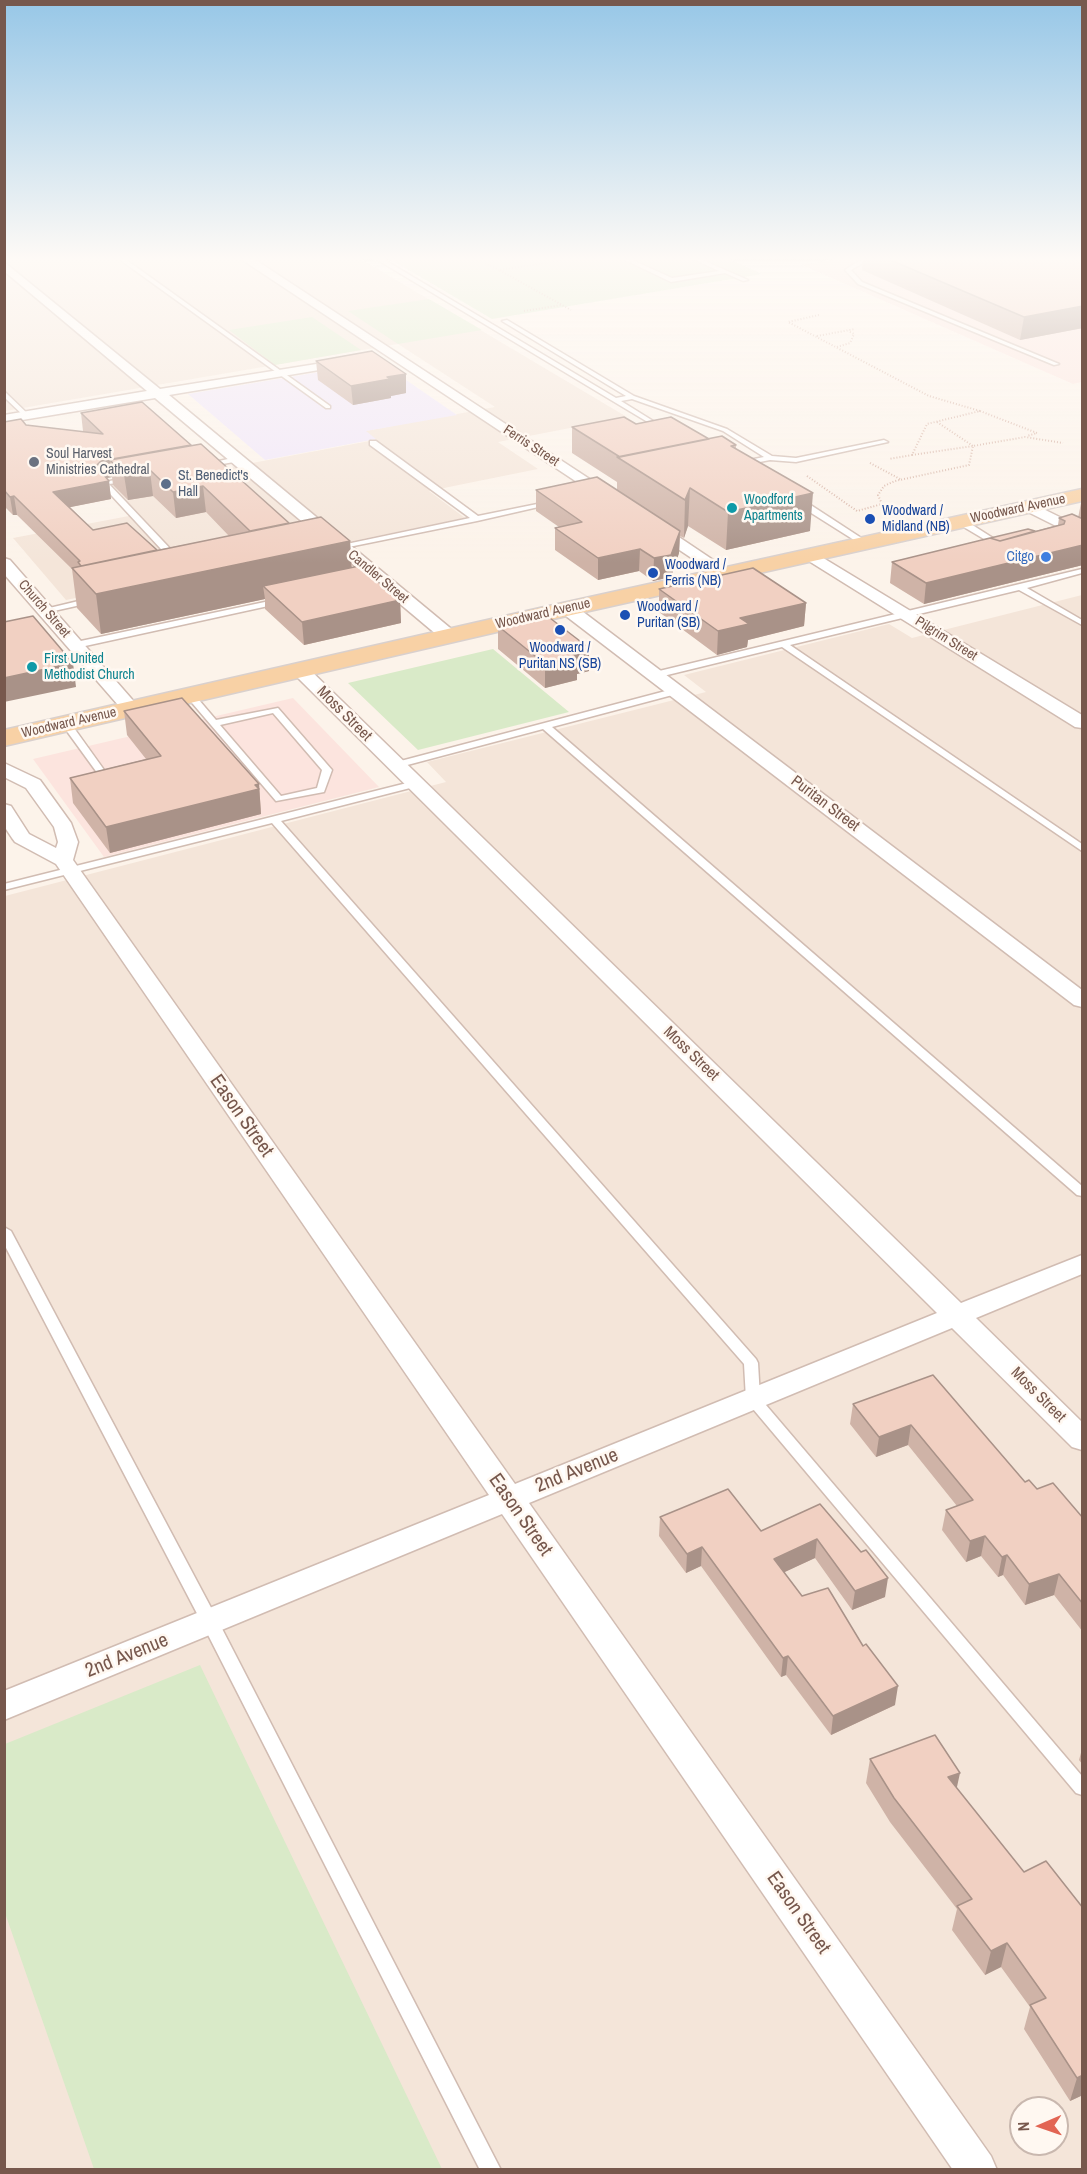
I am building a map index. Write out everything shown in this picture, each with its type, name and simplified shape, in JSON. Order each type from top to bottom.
[{"type":"main road","name":"Woodward Avenue","points":[[4,738],[448,636],[1083,495]]},
{"type":"street","name":"Candler Street","points":[[120,360],[237,459],[374,580],[448,636]]},
{"type":"street","points":[[4,420],[353,360]]},
{"type":"street","name":"Ferris Street","points":[[400,360],[622,506]]},
{"type":"street","points":[[1029,507],[1074,532]]},
{"type":"street","points":[[642,519],[726,574]]},
{"type":"street","name":"Pilgrim Street","points":[[810,555],[1083,723]]},
{"type":"street","name":"Church Street","points":[[4,563],[131,709]]},
{"type":"street","name":"Puritan Street","points":[[568,609],[1083,999]]},
{"type":"street","name":"Moss Street","points":[[300,670],[1083,1439]]},
{"type":"street","points":[[4,769],[33,784],[64,827],[68,842],[66,865]]},
{"type":"street","name":"Eason Street","points":[[4,810],[22,838],[66,865],[977,2169]]},
{"type":"street","name":"2nd Avenue","points":[[4,1706],[1083,1264]]},
{"type":"lane","points":[[263,360],[328,407]]},
{"type":"lane","points":[[550,360],[668,432]]},
{"type":"lane","points":[[571,360],[632,397],[725,430],[771,458]]},
{"type":"lane","points":[[1047,360],[1056,364]]},
{"type":"lane","points":[[4,393],[27,416]]},
{"type":"lane","points":[[616,400],[632,397]]},
{"type":"lane","points":[[750,472],[734,467],[771,458],[796,460],[884,442]]},
{"type":"lane","points":[[373,443],[477,519]]},
{"type":"lane","points":[[199,466],[237,459]]},
{"type":"lane","points":[[136,478],[104,483],[186,570]]},
{"type":"lane","points":[[793,498],[864,543]]},
{"type":"lane","points":[[337,548],[556,502]]},
{"type":"lane","points":[[960,521],[984,543],[1002,537]]},
{"type":"lane","points":[[655,675],[1083,572]]},
{"type":"lane","points":[[1020,587],[1083,623]]},
{"type":"lane","points":[[45,610],[102,598]]},
{"type":"lane","points":[[76,645],[286,599]]},
{"type":"lane","points":[[783,644],[1083,848]]},
{"type":"lane","points":[[396,765],[677,691]]},
{"type":"lane","points":[[190,695],[279,800],[321,790],[327,770],[275,710],[216,723]]},
{"type":"lane","points":[[66,723],[111,786]]},
{"type":"lane","points":[[545,726],[1083,1191]]},
{"type":"lane","points":[[4,887],[66,865],[275,820],[416,784]]},
{"type":"lane","points":[[275,820],[751,1364],[753,1400],[1083,1788]]},
{"type":"lane","points":[[4,1231],[210,1622],[491,2169]]},
{"type":"path","points":[[862,360],[929,396],[980,411],[1037,433],[870,463],[900,480]]},
{"type":"path","points":[[912,455],[927,424],[980,411]]},
{"type":"path","points":[[937,422],[973,446]]},
{"type":"path","points":[[1024,437],[1063,443]]},
{"type":"path","points":[[817,473],[806,475],[857,511],[882,504],[878,495],[884,486],[900,480],[969,465],[973,446]]},
{"type":"shaded area","points":[[5,360],[301,360],[5,411]]},
{"type":"shaded area","points":[[423,360],[532,360],[627,417],[498,442],[538,469],[429,491],[465,518],[66,600],[13,538],[134,515],[106,486],[216,465],[220,469],[375,440],[365,431],[495,407]]},
{"type":"shaded area","points":[[1019,360],[1082,360],[1082,382],[1073,384]]},
{"type":"shaded area","points":[[380,362],[457,415],[366,431],[376,439],[265,460],[188,394]]},
{"type":"shaded area","points":[[1082,595],[1082,2169],[5,2170],[5,896],[446,782],[427,762],[706,692],[684,675],[889,624],[912,638]]},
{"type":"shaded area","points":[[293,698],[379,787],[104,857],[33,759]]},
{"type":"green space","points":[[269,360],[301,360],[275,365]]},
{"type":"green space","points":[[493,649],[569,712],[418,750],[348,683]]},
{"type":"green space","points":[[200,1665],[442,2169],[94,2169],[5,1913],[5,1744]]},
{"type":"building","points":[[386,360],[406,374],[351,386],[316,361]]},
{"type":"building","points":[[142,402],[191,445],[101,461],[96,466],[109,481],[53,492],[93,530],[127,523],[157,550],[81,566],[78,562],[80,561],[14,496],[10,497],[4,490],[4,422],[21,419],[26,425],[103,434],[81,413]]},
{"type":"building","points":[[624,417],[636,424],[671,417],[709,439],[620,457],[572,427]]},
{"type":"building","points":[[722,436],[736,445],[731,446],[813,493],[728,512],[690,488],[685,500],[617,457]]},
{"type":"building","points":[[201,444],[289,523],[250,531],[203,486],[173,492],[150,470],[124,475],[110,460]]},
{"type":"building","points":[[597,477],[680,531],[671,555],[654,558],[640,549],[598,558],[555,528],[582,522],[536,490]]},
{"type":"building","points":[[1072,514],[1083,519],[1083,545],[926,583],[892,562],[990,538],[1000,541],[1064,524],[1065,521],[1059,518]]},
{"type":"building","points":[[321,517],[350,541],[96,594],[72,568]]},
{"type":"building","points":[[1028,529],[1035,531],[1000,541],[990,538]]},
{"type":"building","points":[[359,566],[400,600],[302,622],[263,586]]},
{"type":"building","points":[[753,568],[806,603],[740,618],[749,624],[718,631],[659,589]]},
{"type":"building","points":[[546,615],[589,648],[571,652],[577,657],[545,664],[498,626]]},
{"type":"building","points":[[33,616],[73,663],[4,678],[4,622]]},
{"type":"building","points":[[182,698],[259,784],[255,785],[259,789],[106,827],[70,778],[161,756],[124,711]]},
{"type":"building","points":[[933,1375],[1025,1482],[1029,1480],[1037,1489],[1053,1483],[1083,1518],[1083,1604],[1059,1574],[1029,1584],[1007,1555],[1002,1557],[985,1536],[970,1541],[946,1510],[973,1500],[911,1425],[879,1437],[853,1404]]},
{"type":"building","points":[[728,1489],[761,1531],[820,1504],[861,1552],[866,1550],[888,1578],[855,1591],[817,1539],[774,1559],[802,1596],[828,1588],[863,1646],[866,1644],[898,1686],[833,1716],[788,1656],[783,1658],[702,1547],[687,1554],[660,1517]]},
{"type":"building","points":[[935,1735],[960,1773],[948,1777],[1024,1872],[1046,1861],[1083,1908],[1083,2075],[1077,2078],[1030,2005],[1046,1998],[1007,1943],[991,1951],[957,1906],[972,1899],[894,1798],[870,1759]]},
{"type":"place","name":"Soul Harvest Ministries Cathedral","points":[[34,462]]},
{"type":"place","name":"St. Benedict's Hall","points":[[166,484]]},
{"type":"place","name":"Woodford Apartments","points":[[732,508]]},
{"type":"place","name":"Woodward / Midland (NB)","points":[[870,519]]},
{"type":"place","name":"Citgo","points":[[1046,557]]},
{"type":"place","name":"Woodward / Ferris (NB)","points":[[653,573]]},
{"type":"place","name":"Woodward / Puritan (SB)","points":[[625,615]]},
{"type":"place","name":"Woodward / Puritan NS (SB)","points":[[560,630]]},
{"type":"place","name":"First United Methodist Church","points":[[32,667]]}]
